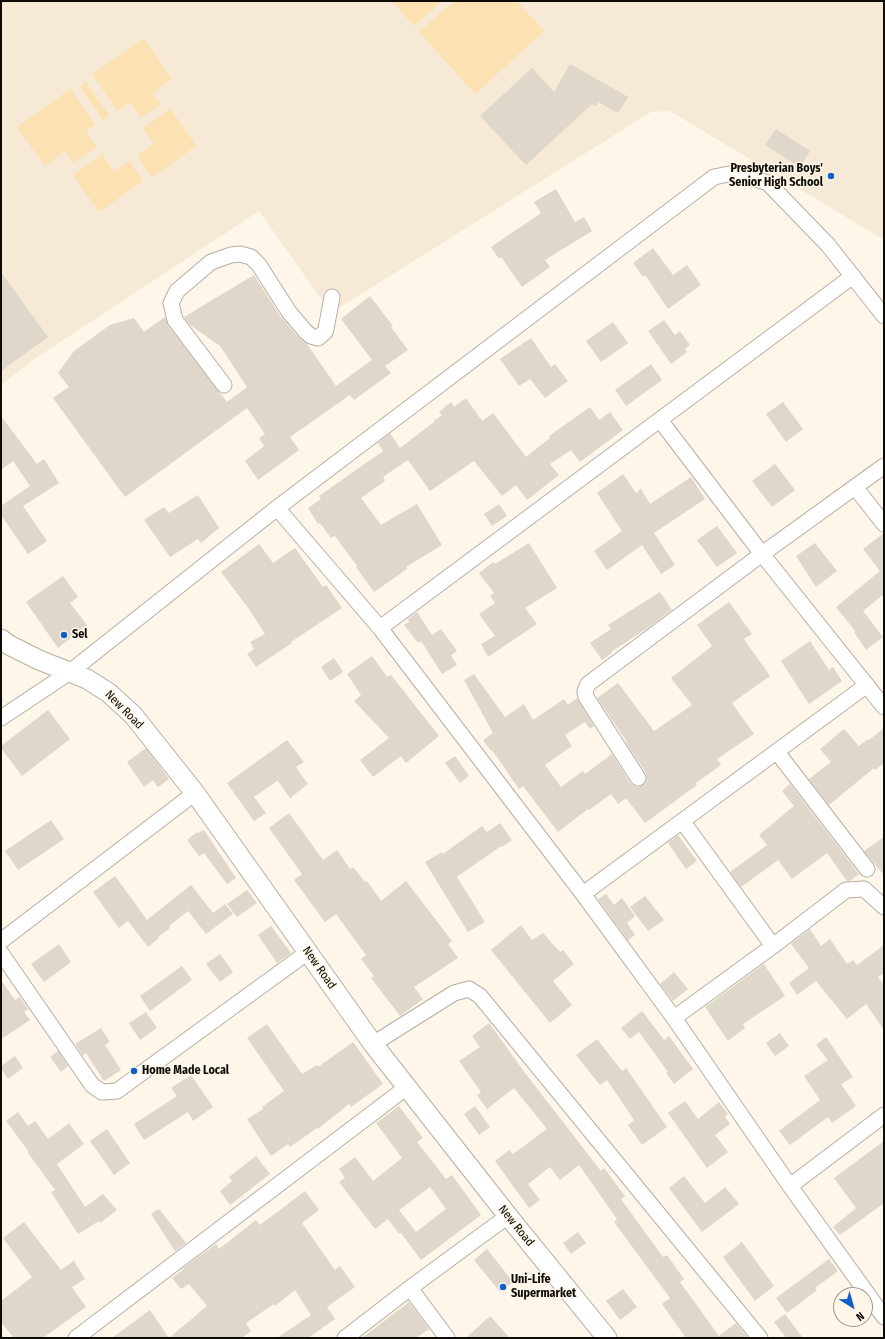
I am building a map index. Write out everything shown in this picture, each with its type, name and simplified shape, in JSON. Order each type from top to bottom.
[{"type":"street","points":[[1,718],[70,672],[277,508],[714,177],[729,174],[747,176],[768,183],[828,246],[884,316]]},
{"type":"street","points":[[224,385],[175,320],[171,303],[177,291],[211,262],[231,255],[240,254],[251,257],[259,265],[289,312],[311,336],[318,338],[325,332],[332,297]]},
{"type":"street","points":[[380,628],[853,276]]},
{"type":"street","points":[[660,420],[762,554],[884,707]]},
{"type":"street","points":[[638,778],[586,698],[585,691],[588,684],[762,554],[884,466]]},
{"type":"street","points":[[855,488],[884,524]]},
{"type":"street","points":[[277,508],[380,628],[583,894],[674,1018],[790,1186],[884,1317]]},
{"type":"street","name":"New Road","points":[[1,639],[9,645],[33,657],[87,679],[109,693],[133,715],[195,793],[406,1087],[606,1338]]},
{"type":"street","points":[[583,894],[683,822],[867,685]]},
{"type":"street","points":[[777,752],[867,869]]},
{"type":"street","points":[[1,941],[195,793]]},
{"type":"street","points":[[683,822],[774,946]]},
{"type":"street","points":[[674,1018],[774,946],[846,890],[864,889],[884,907]]},
{"type":"street","points":[[1,954],[92,1085],[102,1092],[117,1091],[308,952]]},
{"type":"street","points":[[374,1044],[454,993],[469,989],[480,996],[760,1338]]},
{"type":"street","points":[[76,1338],[406,1087]]},
{"type":"street","points":[[790,1186],[884,1115]]},
{"type":"street","points":[[345,1338],[508,1216]]},
{"type":"street","points":[[410,1288],[447,1338]]},
{"type":"shaded area","points":[[1,1],[884,1],[884,240],[670,111],[651,112],[331,313],[259,211],[36,358],[1,385]]},
{"type":"shaded area","points":[[392,1],[442,1],[414,26]]},
{"type":"shaded area","points":[[454,1],[517,1],[544,31],[475,94],[419,32]]},
{"type":"shaded area","points":[[144,38],[172,79],[152,93],[160,104],[141,118],[130,102],[117,111],[92,74]]},
{"type":"shaded area","points":[[86,82],[109,115],[103,120],[80,87]]},
{"type":"shaded area","points":[[70,89],[95,124],[86,131],[97,147],[74,163],[65,151],[45,166],[17,127]]},
{"type":"shaded area","points":[[171,109],[196,146],[152,177],[137,155],[154,143],[143,128]]},
{"type":"shaded area","points":[[102,155],[114,171],[129,161],[143,181],[99,212],[73,175]]},
{"type":"building","points":[[570,64],[628,97],[618,113],[598,102],[596,106],[592,104],[526,165],[480,116],[532,68],[554,92]]},
{"type":"building","points":[[776,129],[810,151],[800,167],[765,145]]},
{"type":"building","points":[[556,189],[575,222],[584,217],[592,231],[545,260],[550,267],[522,287],[501,257],[499,259],[491,247],[541,213],[534,202]]},
{"type":"building","points":[[653,248],[673,275],[687,265],[701,285],[668,309],[645,275],[643,277],[633,263]]},
{"type":"building","points":[[1,272],[48,337],[1,371]]},
{"type":"building","points":[[254,275],[281,317],[299,338],[307,344],[336,386],[372,360],[341,319],[370,296],[393,326],[391,327],[408,350],[385,366],[391,373],[354,400],[350,395],[290,437],[299,450],[258,480],[245,461],[264,446],[259,438],[265,434],[247,408],[125,497],[53,398],[69,387],[58,373],[74,351],[110,325],[134,318],[144,332],[165,317],[168,325],[227,402],[247,387],[220,346],[190,325],[184,317]]},
{"type":"building","points":[[664,320],[675,335],[680,331],[690,345],[685,349],[687,352],[671,364],[648,331]]},
{"type":"building","points":[[613,322],[628,343],[601,362],[586,341]]},
{"type":"building","points":[[531,338],[551,367],[555,364],[568,381],[545,398],[530,379],[519,386],[500,359]]},
{"type":"building","points":[[651,364],[662,380],[626,406],[615,390]]},
{"type":"building","points":[[466,398],[482,421],[493,413],[526,457],[550,438],[549,436],[590,407],[599,420],[610,412],[623,430],[580,462],[571,450],[550,464],[559,475],[527,500],[516,485],[502,496],[474,461],[430,491],[408,460],[383,477],[385,481],[361,498],[381,525],[417,504],[442,545],[406,567],[407,569],[374,592],[335,536],[331,538],[320,523],[318,524],[308,508],[321,499],[319,496],[383,451],[378,443],[390,433],[400,448],[442,415],[439,412],[451,402],[454,407]]},
{"type":"building","points":[[783,402],[803,429],[786,442],[766,414]]},
{"type":"building","points":[[1,416],[37,464],[44,459],[59,483],[23,506],[47,541],[28,554],[1,515],[1,506],[30,486],[13,461],[1,470]]},
{"type":"building","points":[[775,464],[795,490],[772,507],[752,481]]},
{"type":"building","points":[[623,474],[636,493],[641,489],[650,504],[691,477],[705,499],[654,533],[675,565],[661,574],[642,545],[607,570],[594,551],[622,531],[597,493]]},
{"type":"building","points":[[198,495],[219,528],[201,543],[198,539],[170,557],[144,520],[164,507],[169,513]]},
{"type":"building","points":[[499,504],[507,516],[492,526],[484,514]]},
{"type":"building","points":[[717,526],[737,553],[717,567],[697,540]]},
{"type":"building","points":[[884,533],[884,594],[863,611],[883,637],[866,650],[854,632],[855,631],[836,607],[880,571],[863,549]]},
{"type":"building","points":[[529,543],[557,588],[525,608],[537,624],[488,657],[481,644],[495,636],[479,614],[495,603],[490,596],[494,593],[479,573],[493,562],[495,564]]},
{"type":"building","points":[[815,543],[837,571],[816,587],[796,556]]},
{"type":"building","points":[[259,544],[273,563],[295,548],[323,587],[326,585],[342,608],[256,667],[247,654],[254,649],[250,642],[265,634],[249,609],[221,572]]},
{"type":"building","points":[[63,576],[78,597],[70,603],[87,625],[58,648],[26,602]]},
{"type":"building","points":[[660,592],[672,610],[611,652],[612,653],[602,660],[590,643],[611,629],[608,625]]},
{"type":"building","points":[[729,602],[752,634],[744,639],[770,676],[732,703],[754,734],[717,759],[721,765],[696,783],[697,785],[645,823],[626,798],[618,804],[611,794],[589,810],[588,809],[558,832],[523,786],[519,789],[492,750],[491,751],[483,740],[493,733],[464,680],[474,674],[505,717],[524,704],[533,720],[564,699],[568,705],[577,698],[594,726],[590,729],[585,722],[565,735],[572,746],[545,765],[561,787],[583,771],[585,774],[612,754],[630,783],[639,787],[646,782],[646,773],[597,698],[618,683],[654,731],[692,705],[671,678],[712,646],[697,625]]},
{"type":"building","points":[[417,612],[432,635],[441,629],[457,651],[451,655],[457,665],[442,674],[421,641],[418,643],[404,625],[409,622],[408,619]]},
{"type":"building","points":[[810,641],[829,670],[833,667],[842,681],[809,704],[781,661]]},
{"type":"building","points":[[372,656],[387,677],[391,675],[439,736],[406,763],[401,756],[373,777],[360,760],[389,738],[354,701],[361,695],[347,674]]},
{"type":"building","points":[[334,658],[343,672],[330,681],[321,667]]},
{"type":"building","points":[[48,710],[70,739],[22,776],[1,746]]},
{"type":"building","points":[[884,728],[884,763],[875,770],[874,768],[829,805],[809,779],[831,762],[820,749],[844,729],[859,746]]},
{"type":"building","points":[[287,740],[304,762],[296,767],[308,784],[290,798],[277,781],[254,797],[266,813],[254,821],[227,783]]},
{"type":"building","points":[[146,748],[169,779],[158,787],[153,780],[144,787],[127,762]]},
{"type":"building","points":[[455,756],[469,776],[460,783],[445,763]]},
{"type":"building","points":[[790,784],[859,874],[850,881],[847,881],[827,853],[792,879],[778,860],[741,887],[730,872],[767,845],[759,835],[794,806],[782,791]]},
{"type":"building","points":[[289,813],[323,860],[337,850],[350,869],[353,867],[365,882],[367,881],[381,901],[406,881],[452,941],[448,944],[458,958],[414,987],[423,999],[400,1016],[371,978],[374,976],[361,959],[366,955],[336,914],[325,922],[294,880],[302,874],[269,828]]},
{"type":"building","points":[[51,820],[64,839],[18,870],[5,851]]},
{"type":"building","points":[[500,823],[512,840],[457,877],[485,922],[468,932],[425,862],[442,852],[443,854],[482,826],[487,832]]},
{"type":"building","points":[[204,830],[236,878],[227,884],[204,853],[199,856],[187,840],[197,832],[198,833]]},
{"type":"building","points":[[678,835],[697,861],[686,869],[668,843]]},
{"type":"building","points":[[884,837],[884,875],[864,851]]},
{"type":"building","points":[[115,876],[147,920],[191,885],[213,913],[225,904],[233,914],[206,934],[188,911],[169,926],[170,928],[148,947],[128,921],[119,928],[93,892]]},
{"type":"building","points":[[247,890],[257,903],[237,917],[227,904]]},
{"type":"building","points":[[606,894],[614,905],[622,898],[635,916],[627,923],[635,935],[628,940],[598,899]]},
{"type":"building","points":[[645,896],[664,920],[648,931],[630,907]]},
{"type":"building","points":[[521,925],[532,940],[543,933],[560,952],[563,950],[574,964],[553,981],[572,1005],[550,1023],[491,950]]},
{"type":"building","points":[[271,926],[291,953],[277,963],[258,935]]},
{"type":"building","points":[[810,929],[821,946],[830,939],[847,964],[853,960],[857,965],[884,945],[884,973],[878,977],[884,985],[884,1030],[866,1004],[847,1019],[816,981],[797,995],[789,983],[809,968],[791,944]]},
{"type":"building","points":[[59,944],[71,962],[44,982],[31,964]]},
{"type":"building","points":[[220,954],[233,972],[220,982],[206,964]]},
{"type":"building","points":[[764,964],[785,996],[743,1024],[745,1028],[728,1041],[705,1007]]},
{"type":"building","points":[[182,966],[192,980],[150,1011],[140,996]]},
{"type":"building","points":[[674,972],[688,989],[673,1001],[660,984]]},
{"type":"building","points":[[1,980],[15,1000],[20,997],[28,1009],[24,1012],[30,1020],[1,1039]]},
{"type":"building","points":[[642,1011],[664,1040],[669,1036],[693,1069],[674,1084],[666,1073],[668,1072],[639,1032],[630,1039],[621,1028]]},
{"type":"building","points":[[146,1012],[157,1028],[140,1040],[129,1023]]},
{"type":"building","points":[[489,1023],[525,1073],[601,1171],[604,1168],[625,1196],[621,1199],[663,1257],[667,1255],[684,1279],[680,1282],[719,1336],[736,1323],[748,1338],[686,1338],[662,1304],[670,1298],[614,1222],[617,1219],[579,1165],[560,1180],[550,1167],[528,1184],[540,1200],[529,1208],[495,1161],[509,1150],[513,1154],[547,1129],[514,1088],[487,1109],[477,1095],[481,1092],[459,1061],[480,1047],[472,1036]]},
{"type":"building","points":[[267,1024],[302,1074],[317,1065],[318,1067],[353,1042],[383,1084],[351,1107],[349,1104],[318,1129],[317,1128],[290,1147],[288,1144],[271,1156],[247,1119],[263,1109],[262,1107],[284,1091],[247,1038]]},
{"type":"building","points":[[101,1028],[110,1042],[105,1045],[121,1070],[104,1081],[86,1053],[83,1056],[75,1044]]},
{"type":"building","points":[[780,1033],[789,1046],[775,1056],[766,1043]]},
{"type":"building","points":[[826,1037],[853,1077],[841,1084],[856,1106],[832,1123],[828,1117],[790,1145],[779,1131],[820,1100],[804,1076],[828,1060],[816,1045]]},
{"type":"building","points":[[597,1039],[622,1071],[626,1068],[667,1127],[642,1145],[628,1125],[634,1120],[607,1080],[600,1085],[576,1055]]},
{"type":"building","points":[[58,1051],[68,1066],[61,1072],[50,1057]]},
{"type":"building","points":[[15,1056],[23,1068],[8,1079],[1,1069],[1,1066]]},
{"type":"building","points":[[191,1075],[213,1107],[193,1121],[188,1112],[144,1140],[134,1124],[177,1096],[171,1088]]},
{"type":"building","points":[[685,1101],[698,1119],[719,1102],[728,1114],[725,1117],[730,1124],[715,1135],[728,1152],[707,1168],[668,1113]]},
{"type":"building","points":[[399,1106],[423,1138],[417,1142],[446,1179],[452,1175],[481,1215],[421,1260],[401,1233],[399,1234],[388,1219],[375,1229],[339,1182],[345,1178],[339,1169],[355,1157],[373,1181],[402,1158],[376,1123]],"holes":[[[430,1187],[446,1209],[416,1232],[399,1210]]]},
{"type":"building","points":[[475,1106],[490,1127],[479,1135],[464,1114]]},
{"type":"building","points":[[18,1112],[28,1126],[35,1121],[48,1139],[69,1123],[84,1144],[57,1164],[85,1207],[103,1194],[117,1210],[100,1223],[99,1221],[78,1234],[51,1192],[55,1190],[6,1121]]},
{"type":"building","points":[[107,1129],[130,1163],[114,1175],[90,1141]]},
{"type":"building","points":[[884,1141],[884,1203],[840,1235],[833,1227],[856,1208],[834,1178]]},
{"type":"building","points":[[256,1156],[270,1174],[230,1205],[220,1191],[232,1181],[229,1177]]},
{"type":"building","points":[[684,1176],[705,1203],[725,1187],[739,1204],[702,1232],[669,1188]]},
{"type":"building","points":[[305,1191],[319,1210],[302,1223],[335,1270],[340,1266],[355,1287],[327,1307],[335,1319],[308,1338],[277,1338],[311,1315],[295,1290],[275,1306],[274,1304],[246,1323],[251,1331],[242,1338],[169,1338],[207,1306],[189,1284],[181,1289],[172,1278],[216,1244],[219,1249],[256,1220],[260,1225]]},
{"type":"building","points":[[159,1209],[186,1243],[175,1251],[151,1214]]},
{"type":"building","points":[[24,1222],[61,1270],[74,1261],[85,1279],[72,1287],[86,1307],[43,1338],[14,1338],[1,1322],[1,1301],[32,1277],[3,1238]]},
{"type":"building","points":[[578,1232],[586,1243],[571,1254],[563,1243]]},
{"type":"building","points":[[742,1242],[774,1286],[755,1301],[723,1257]]},
{"type":"building","points":[[487,1249],[513,1282],[500,1292],[474,1260]]},
{"type":"building","points":[[829,1259],[838,1271],[815,1288],[817,1290],[787,1313],[776,1298]]},
{"type":"building","points":[[623,1289],[637,1307],[620,1320],[606,1301]]},
{"type":"building","points":[[409,1302],[429,1329],[416,1338],[362,1338]]},
{"type":"building","points":[[150,1310],[169,1338],[112,1338]]},
{"type":"building","points":[[785,1314],[803,1338],[786,1338],[774,1322]]},
{"type":"building","points":[[490,1316],[510,1338],[466,1338]]},
{"type":"place","name":"Presbyterian Boys' Senior High School","points":[[831,176]]},
{"type":"place","name":"Sel","points":[[64,635]]},
{"type":"place","name":"Home Made Local","points":[[134,1071]]},
{"type":"place","name":"Uni-Life Supermarket","points":[[503,1287]]}]
